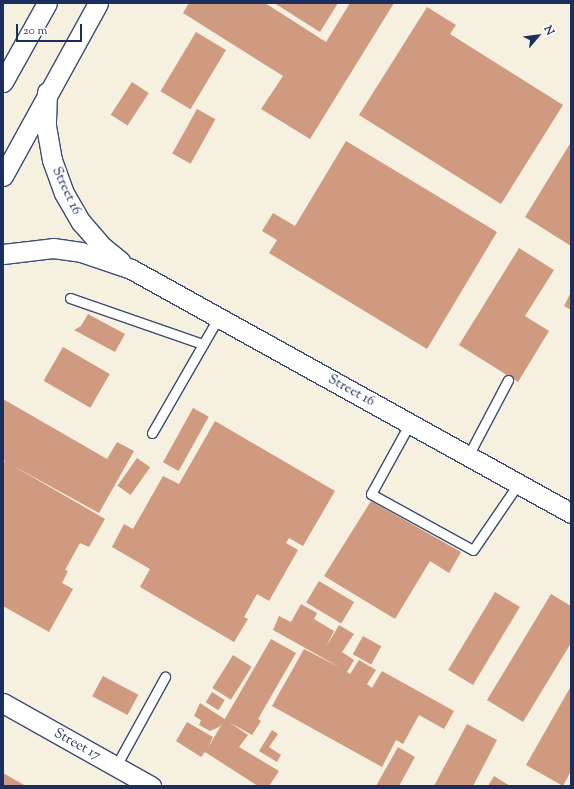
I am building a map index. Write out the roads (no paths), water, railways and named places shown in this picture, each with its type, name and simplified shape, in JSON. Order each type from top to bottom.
[{"type":"street","points":[[3,82],[47,3]]},
{"type":"street","points":[[3,176],[98,3]]},
{"type":"street","name":"Street 16","points":[[48,92],[47,133],[52,160],[64,193],[81,222],[95,238],[131,269]]},
{"type":"street","name":"Street 16","points":[[3,254],[53,248],[81,252],[131,269],[518,484],[570,509]]},
{"type":"street","name":"Street 17","points":[[3,703],[151,786]]},
{"type":"lane","points":[[70,298],[203,344]]},
{"type":"lane","points":[[152,433],[218,318]]},
{"type":"lane","points":[[468,456],[508,380]]},
{"type":"lane","points":[[410,423],[371,494],[473,550],[518,484]]},
{"type":"lane","points":[[116,766],[165,676]]}]
